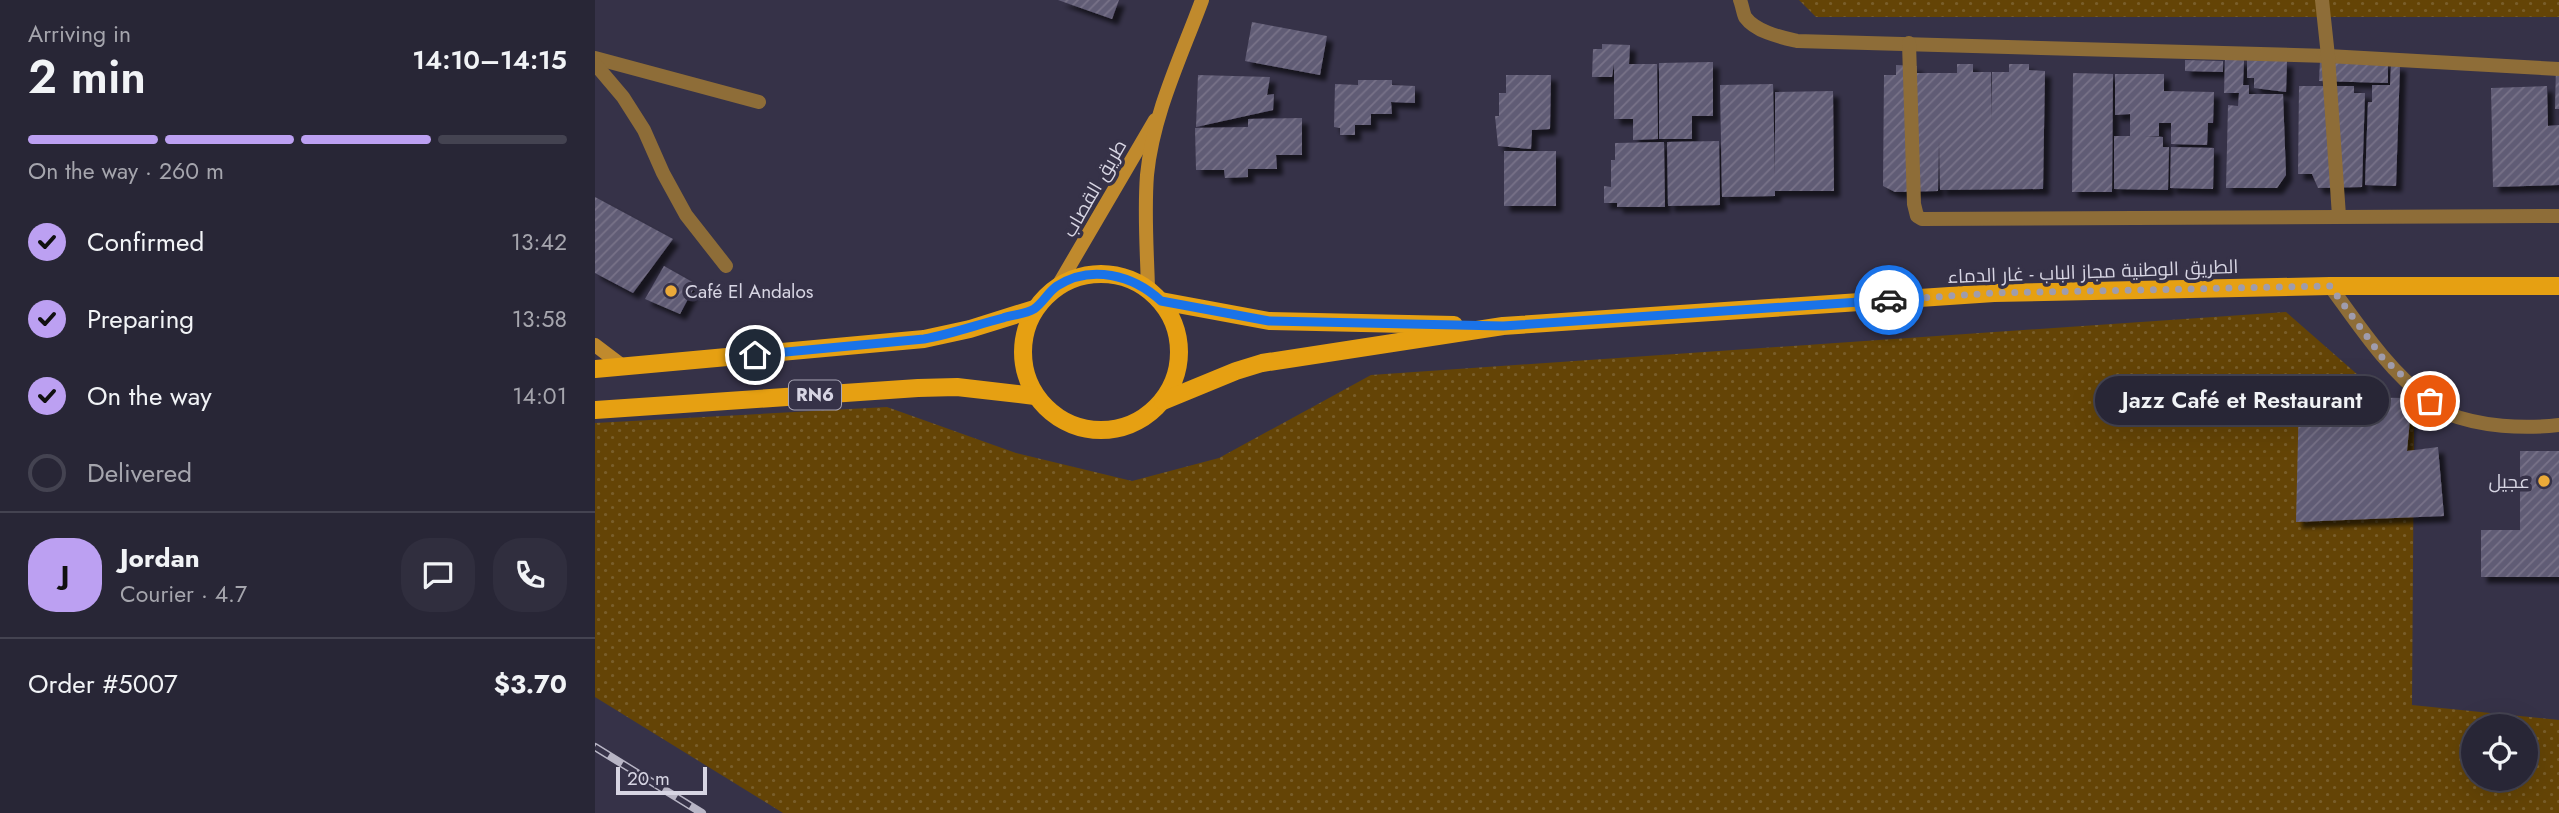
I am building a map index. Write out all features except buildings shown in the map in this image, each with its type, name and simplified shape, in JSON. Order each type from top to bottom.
[{"type":"main road","name":"طريق القصاب","points":[[1154,295],[1146,208],[1148,172],[1161,109],[1202,0]]},
{"type":"main road","name":"طريق القصاب","points":[[1059,284],[1161,109]]},
{"type":"main road","name":"RN6","points":[[1088,274],[1119,276],[1154,295],[1175,324],[1180,351],[1176,377],[1163,401],[1145,418],[1122,428],[1098,431],[1074,426],[1052,414],[1035,396],[1023,368],[1023,337],[1034,309],[1045,295],[1059,284],[1088,274]]},
{"type":"main road","name":"الطريق الوطنية مجاز الباب - غار الدماء","points":[[1163,401],[1262,363],[1503,326],[1994,293],[2330,286],[2559,286]]},
{"type":"main road","name":"الطريق الوطنية مجاز الباب - غار الدماء","points":[[1154,295],[1269,321],[1503,326]]},
{"type":"main road","name":"RN6","points":[[595,369],[924,339],[970,329],[1034,309]]},
{"type":"main road","points":[[595,345],[624,367]]},
{"type":"main road","name":"RN6","points":[[595,410],[918,388],[957,387],[1035,396]]},
{"type":"street","points":[[1740,0],[1745,17],[1761,29],[1797,41],[2328,56],[2559,69]]},
{"type":"street","points":[[2322,0],[2339,216]]},
{"type":"street","points":[[1909,43],[1914,204],[1917,216],[1922,219],[2559,216]]},
{"type":"street","points":[[595,58],[759,102]]},
{"type":"street","points":[[595,64],[623,97],[644,130],[686,215],[726,266]]},
{"type":"street","points":[[2330,286],[2382,357],[2415,390],[2445,413],[2494,425],[2537,428],[2559,425]]},
{"type":"shaded area","points":[[1799,0],[2559,0],[2559,17],[1816,17]]},
{"type":"shaded area","points":[[2286,312],[2414,424],[2412,705],[2500,714],[2461,714],[2461,791],[2538,791],[2538,718],[2559,720],[2559,813],[783,813],[595,697],[595,423],[887,407],[1016,453],[1132,481],[1219,458],[1371,375]]},
{"type":"railway","points":[[595,747],[702,813]]},
{"type":"way so far","points":[[1889,300],[1994,293],[2330,286],[2382,357],[2430,401]]},
{"type":"place","name":"Café El Andalos","points":[[671,291]]},
{"type":"place","name":"Jazz Café et Restaurant","points":[[2430,401]]},
{"type":"place","name":"عجيل","points":[[2544,481]]},
{"type":"route","points":[[755,355],[948,335],[1034,309],[1045,295],[1059,284],[1088,274],[1119,276],[1148,289],[1161,301],[1269,321],[1503,326],[1889,300]]}]
